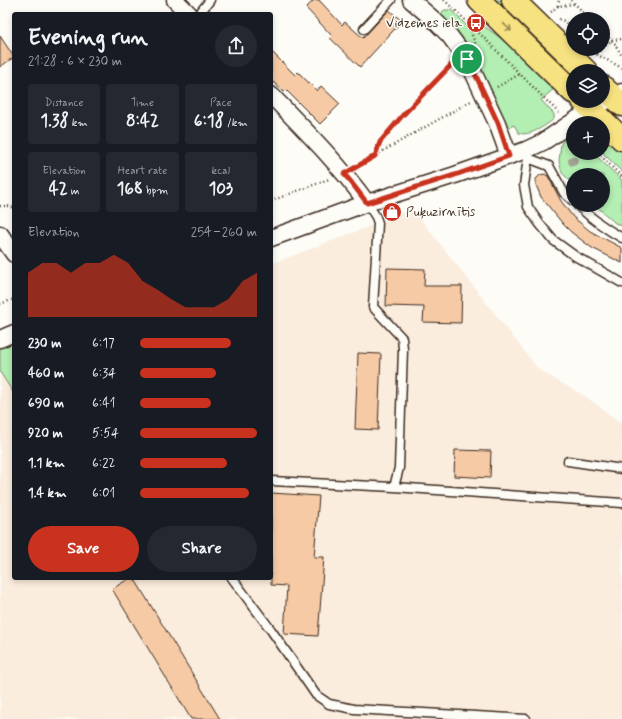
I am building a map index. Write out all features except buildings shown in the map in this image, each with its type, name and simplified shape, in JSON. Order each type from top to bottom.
[{"type":"highway","points":[[479,0],[566,85]]},
{"type":"highway","points":[[513,0],[579,64]]},
{"type":"highway","points":[[590,108],[622,139]]},
{"type":"street","points":[[175,0],[187,12]]},
{"type":"street","points":[[411,0],[449,35],[467,59],[498,123],[509,156]]},
{"type":"street","points":[[273,97],[344,174],[367,203]]},
{"type":"street","points":[[577,116],[584,108]]},
{"type":"street","points":[[273,237],[367,203],[509,156],[527,154],[566,127]]},
{"type":"street","points":[[0,234],[12,251]]},
{"type":"street","points":[[0,338],[12,334]]},
{"type":"lane","points":[[201,12],[210,0]]},
{"type":"lane","points":[[364,29],[391,0]]},
{"type":"lane","points":[[566,195],[549,166],[527,154],[524,185],[528,206],[539,224],[552,240],[575,256],[621,282]]},
{"type":"lane","points":[[367,203],[378,223],[372,307],[402,338],[403,348],[399,468],[394,487]]},
{"type":"lane","points":[[584,212],[622,238]]},
{"type":"lane","points":[[568,461],[622,469]]},
{"type":"lane","points":[[273,481],[394,487],[622,503]]},
{"type":"lane","points":[[234,580],[271,630],[316,696],[329,704],[354,709],[526,719]]},
{"type":"path","points":[[444,0],[566,121]]},
{"type":"path","points":[[558,6],[559,0]]},
{"type":"path","points":[[571,0],[583,12]]},
{"type":"path","points":[[551,12],[558,6],[574,4]]},
{"type":"path","points":[[558,19],[566,23]]},
{"type":"path","points":[[375,156],[380,142],[402,116],[455,61],[472,35]]},
{"type":"path","points":[[612,40],[622,39]]},
{"type":"path","points":[[612,40],[622,56]]},
{"type":"path","points":[[600,56],[622,68]]},
{"type":"path","points":[[273,200],[344,174],[477,97],[520,74]]},
{"type":"path","points":[[605,160],[622,177]]},
{"type":"path","points":[[0,206],[12,207]]},
{"type":"path","points":[[0,304],[12,300]]},
{"type":"shaded area","points":[[412,208],[539,370],[588,398],[622,424],[622,719],[0,719],[0,372],[12,391],[12,580],[273,580],[273,263],[378,223]]},
{"type":"green space","points":[[490,0],[500,0],[567,64],[566,74]]},
{"type":"green space","points":[[445,10],[451,10],[469,28],[476,31],[481,24],[520,52],[556,87],[541,100],[554,114],[554,119],[542,128],[523,134],[519,133],[514,125],[508,128],[503,121],[461,37],[441,14]]},
{"type":"green space","points":[[565,139],[566,160],[601,160],[609,168],[566,168],[566,177],[562,173],[559,161],[561,144]]},
{"type":"green space","points":[[610,140],[622,151],[622,172],[610,160]]},
{"type":"green space","points":[[610,169],[622,180],[622,226],[615,223],[603,212],[610,212]]},
{"type":"green space","points":[[12,343],[12,391],[0,372],[0,347]]},
{"type":"place","name":"Vidzemes iela","points":[[476,23]]},
{"type":"place","name":"Puķuzirnītis","points":[[392,212]]},
{"type":"route","points":[[462,52],[467,59],[498,123],[509,156],[367,203],[344,174],[375,156],[380,142],[402,116],[462,52]]}]
